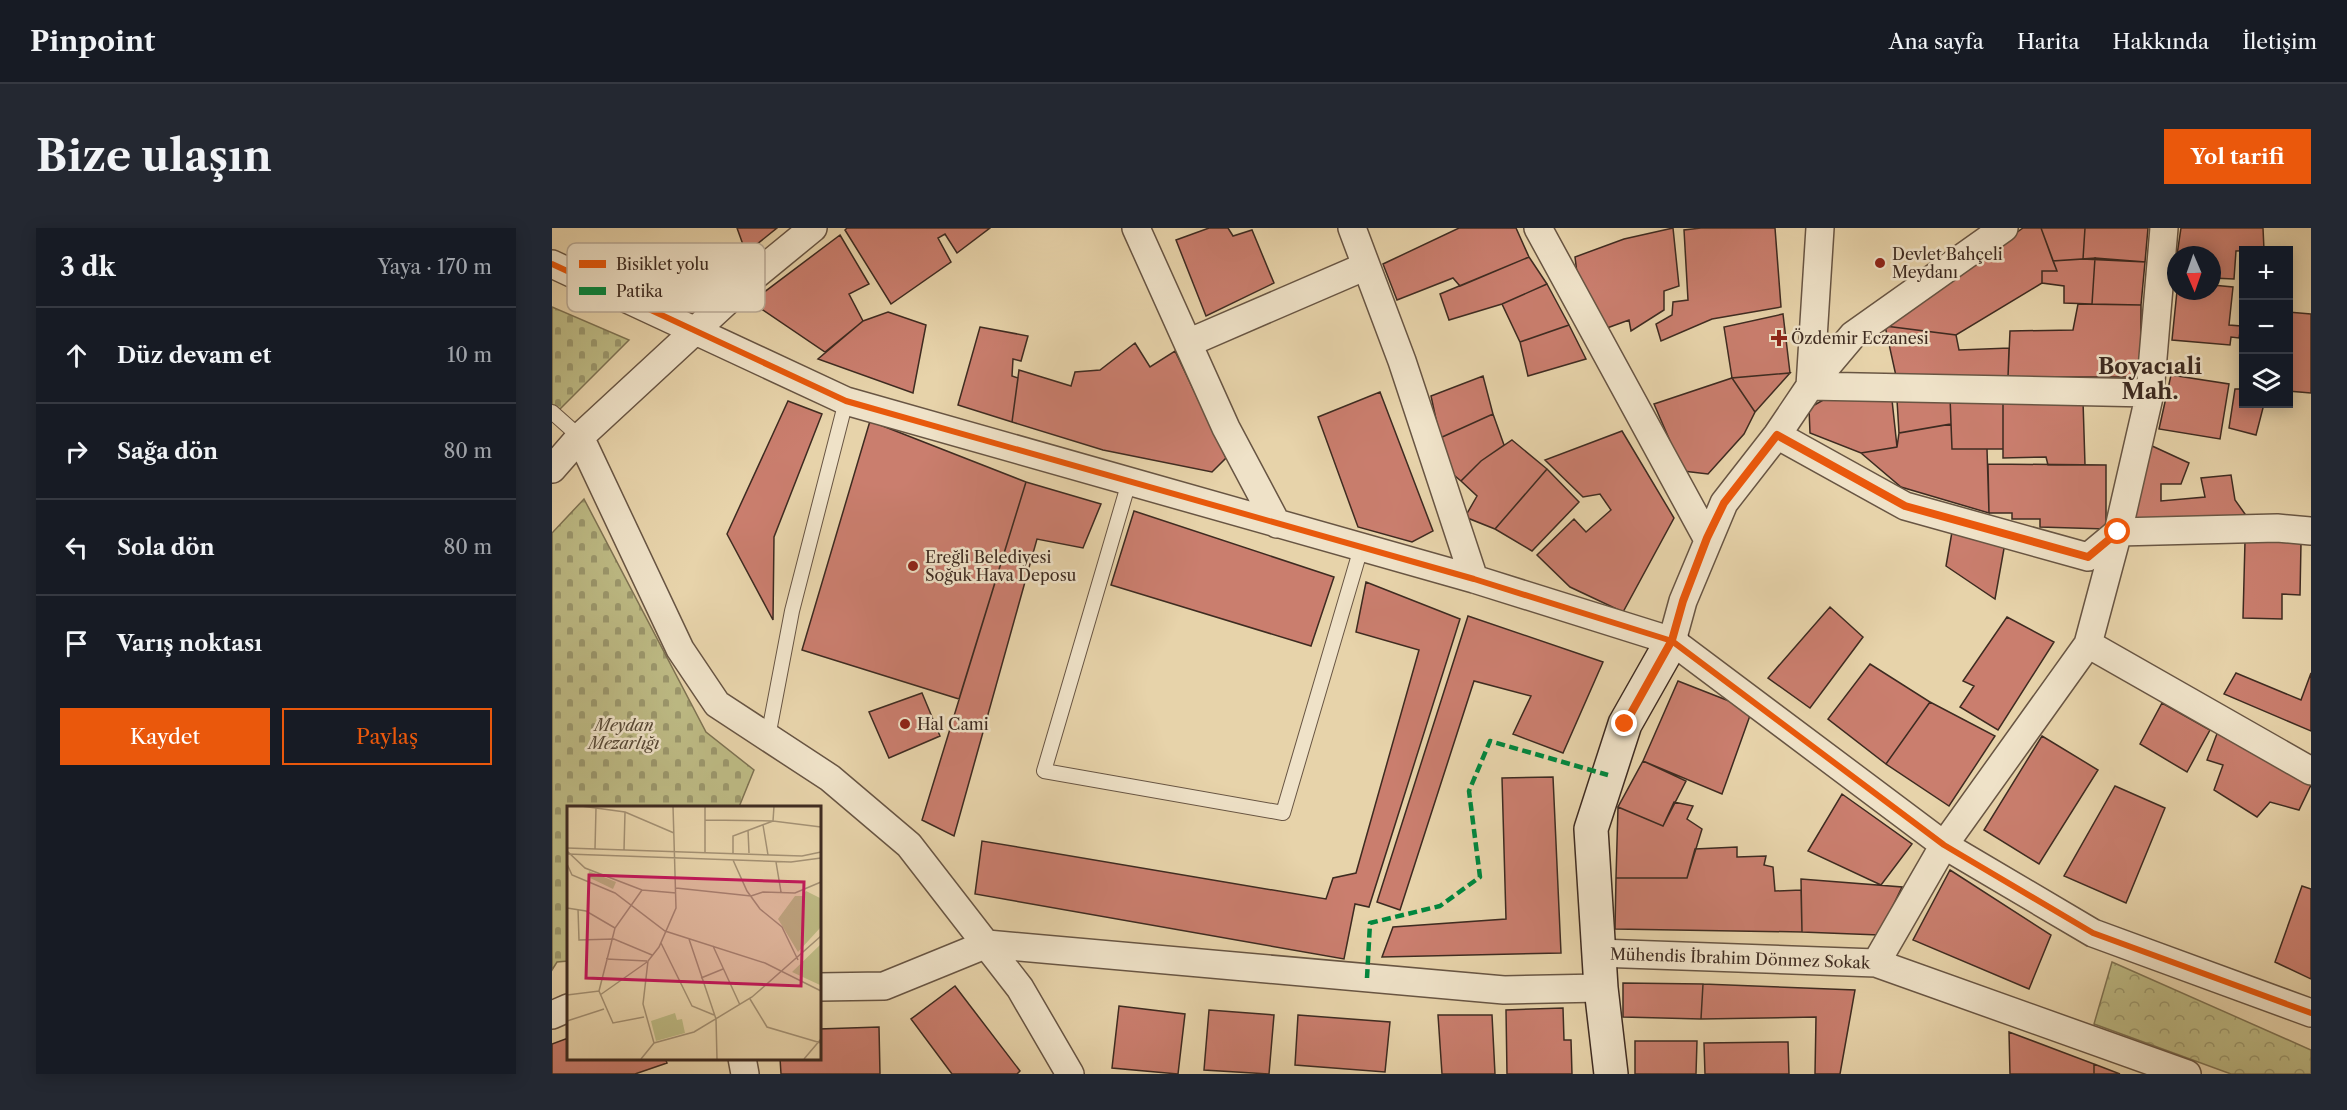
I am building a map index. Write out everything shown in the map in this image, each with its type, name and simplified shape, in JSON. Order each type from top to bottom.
[{"type":"street","points":[[765,267],[813,228]]},
{"type":"street","points":[[1136,228],[1226,428],[1277,525]]},
{"type":"street","points":[[1352,228],[1402,361],[1474,579]]},
{"type":"street","points":[[1538,228],[1707,538]]},
{"type":"street","points":[[1810,386],[1820,228]]},
{"type":"street","points":[[1611,1074],[1598,953],[1591,829],[1625,724],[1672,640],[1683,601],[1707,538],[1724,503],[1777,435],[1810,386],[1853,335],[2004,228]]},
{"type":"street","points":[[1876,963],[1944,845],[2088,644],[2118,532],[2150,393],[2164,228]]},
{"type":"street","points":[[552,264],[567,271]]},
{"type":"street","points":[[1188,343],[1366,266]]},
{"type":"street","points":[[654,312],[846,401],[1474,579],[1672,640],[1944,845],[2093,933],[2311,1013]]},
{"type":"street","points":[[552,469],[580,437],[717,312]]},
{"type":"street","points":[[1810,386],[2150,393]]},
{"type":"street","points":[[1777,435],[1905,506],[2088,557],[2118,532],[2277,528],[2311,531]]},
{"type":"street","points":[[580,437],[680,649],[717,704],[830,778],[909,845],[1020,987],[1070,1074]]},
{"type":"street","points":[[2088,644],[2311,771]]},
{"type":"street","points":[[820,987],[884,986],[987,945],[1504,990],[1601,988]]},
{"type":"street","name":"Mühendis İbrahim Dönmez Sokak","points":[[1598,953],[1876,963],[2187,1074]]},
{"type":"street","points":[[552,1015],[567,1008]]},
{"type":"street","points":[[742,1059],[745,1074]]},
{"type":"lane","points":[[768,738],[792,611],[846,401]]},
{"type":"lane","points":[[552,412],[580,437]]},
{"type":"lane","points":[[1129,482],[1044,771],[1283,813],[1361,548]]},
{"type":"green space","points":[[552,307],[629,340],[552,417]]},
{"type":"green space","name":"Meydan Mezarlığı","points":[[584,499],[706,732],[754,770],[739,806],[567,806],[567,961],[557,962],[552,970],[552,533]]},
{"type":"green space","points":[[2112,962],[2311,1050],[2311,1074],[2231,1074],[2094,1024]]},
{"type":"building","points":[[737,228],[777,228],[758,243],[742,243]]},
{"type":"building","points":[[847,228],[990,228],[957,253],[945,234],[938,238],[951,262],[891,304],[845,230]]},
{"type":"building","points":[[1209,228],[1228,228],[1233,236],[1252,230],[1274,283],[1206,316],[1176,240]]},
{"type":"building","points":[[1459,228],[1516,228],[1529,257],[1460,286],[1453,278],[1397,300],[1383,264]]},
{"type":"building","points":[[1673,228],[1679,286],[1664,291],[1664,310],[1631,331],[1629,320],[1607,328],[1577,273],[1575,257],[1624,239]]},
{"type":"building","points":[[1775,228],[1781,307],[1712,319],[1661,341],[1656,324],[1672,315],[1673,302],[1688,300],[1684,230]]},
{"type":"building","points":[[2023,228],[2041,228],[2057,271],[2042,271],[2042,283],[1956,335],[1885,326]]},
{"type":"building","points":[[2041,228],[2085,228],[2083,259],[2053,261]]},
{"type":"building","points":[[2085,228],[2148,228],[2145,262],[2083,259]]},
{"type":"building","points":[[2181,228],[2263,228],[2264,246],[2239,246],[2239,251],[2236,251],[2234,279],[2221,278],[2221,246],[2178,246]]},
{"type":"building","points":[[840,235],[869,284],[849,294],[863,321],[825,352],[765,311],[765,291]]},
{"type":"building","points":[[1529,257],[1547,284],[1502,304],[1449,320],[1440,294]]},
{"type":"building","points":[[2095,258],[2145,262],[2141,305],[2092,304]]},
{"type":"building","points":[[2095,258],[2092,304],[2064,303],[2064,286],[2042,283],[2042,271],[2057,271],[2053,261]]},
{"type":"building","points":[[1547,284],[1569,325],[1520,342],[1502,304]]},
{"type":"building","points":[[2221,286],[2233,287],[2229,325],[2239,326],[2239,338],[2231,337],[2230,345],[2172,340],[2176,300],[2221,300]]},
{"type":"building","points":[[2078,304],[2141,305],[2141,377],[2008,377],[2010,331],[2073,330]]},
{"type":"building","points":[[888,312],[926,325],[913,393],[818,359],[863,321]]},
{"type":"building","points":[[2293,312],[2311,314],[2311,393],[2293,391]]},
{"type":"building","points":[[1783,314],[1790,373],[1732,378],[1724,327]]},
{"type":"building","points":[[1569,325],[1586,359],[1528,376],[1520,342]]},
{"type":"building","points":[[1885,326],[1956,335],[1959,350],[2009,348],[2008,377],[1896,376]]},
{"type":"building","points":[[980,327],[1028,336],[1021,361],[1013,359],[1012,376],[1018,378],[1012,422],[958,405]]},
{"type":"building","points":[[1135,343],[1150,367],[1175,351],[1226,458],[1212,472],[1103,450],[1012,422],[1019,370],[1071,386],[1075,372],[1100,370]]},
{"type":"building","points":[[1790,373],[1755,412],[1732,378]]},
{"type":"building","points":[[2171,375],[2229,384],[2220,439],[2159,429]]},
{"type":"building","points":[[1483,376],[1493,414],[1440,438],[1431,396]]},
{"type":"building","points":[[1732,378],[1755,412],[1744,434],[1708,474],[1683,471],[1654,404]]},
{"type":"building","points":[[2235,389],[2239,389],[2239,408],[2263,408],[2256,435],[2229,428]]},
{"type":"building","points":[[1380,392],[1433,531],[1412,542],[1358,527],[1318,417]]},
{"type":"building","points":[[1950,397],[2003,398],[2003,449],[1952,449]]},
{"type":"building","points":[[1950,397],[1951,424],[1899,433],[1897,400]]},
{"type":"building","points":[[2003,398],[2083,401],[2085,465],[2048,465],[2046,457],[2003,458]]},
{"type":"building","points":[[1825,399],[1892,400],[1897,447],[1861,453],[1810,433],[1809,408]]},
{"type":"building","points":[[788,401],[822,414],[774,537],[773,620],[727,534]]},
{"type":"building","points":[[1493,414],[1504,445],[1481,461],[1461,481],[1448,470],[1440,438]]},
{"type":"building","name":"Ereğli Belediyesi Soğuk Hava Deposu","points":[[870,421],[1026,482],[959,699],[802,650]]},
{"type":"building","points":[[1951,424],[1952,449],[1987,449],[1989,513],[1901,487],[1861,453],[1897,447],[1899,433]]},
{"type":"building","points":[[1622,431],[1674,518],[1623,612],[1570,587],[1537,555],[1574,519],[1586,532],[1611,510],[1600,494],[1583,497],[1545,460]]},
{"type":"building","points":[[1512,440],[1547,469],[1495,529],[1465,517],[1477,496],[1461,481],[1481,461]]},
{"type":"building","points":[[2150,445],[2189,463],[2181,484],[2161,484],[2161,501],[2205,497],[2201,478],[2231,475],[2235,500],[2250,521],[2133,523]]},
{"type":"building","points":[[1988,464],[2106,465],[2106,529],[2040,527],[2040,519],[2012,519],[2012,513],[1989,513]]},
{"type":"building","points":[[1547,469],[1579,502],[1532,551],[1495,529]]},
{"type":"building","points":[[1026,482],[1101,504],[1083,548],[1037,539],[954,836],[922,820]]},
{"type":"building","points":[[1134,511],[1334,577],[1311,646],[1111,585]]},
{"type":"building","points":[[1952,532],[2005,543],[1995,599],[1946,566]]},
{"type":"building","points":[[2245,541],[2301,543],[2300,595],[2282,594],[2282,619],[2243,618]]},
{"type":"building","points":[[1366,582],[1460,619],[1369,907],[1355,904],[1344,959],[975,894],[982,841],[1326,899],[1333,878],[1356,873],[1419,650],[1356,632]]},
{"type":"building","points":[[1830,607],[1863,637],[1810,708],[1768,678]]},
{"type":"building","points":[[1468,616],[1603,662],[1563,753],[1513,734],[1531,696],[1474,681],[1400,910],[1377,902]]},
{"type":"building","points":[[2007,617],[2054,642],[1998,730],[1960,707],[1974,686],[1963,681]]},
{"type":"building","points":[[1870,664],[1930,702],[1886,764],[1828,719]]},
{"type":"building","points":[[2236,673],[2301,700],[2311,673],[2311,731],[2224,694]]},
{"type":"building","points":[[1678,681],[1752,710],[1722,794],[1643,761]]},
{"type":"building","name":"Hal Cami","points":[[922,693],[940,736],[889,758],[869,712]]},
{"type":"building","points":[[1930,702],[1995,736],[1949,806],[1886,764]]},
{"type":"building","points":[[2162,703],[2210,730],[2187,772],[2140,744]]},
{"type":"building","points":[[2218,731],[2311,785],[2299,810],[2270,802],[2257,817],[2214,790],[2223,765],[2207,760]]},
{"type":"building","points":[[2042,736],[2098,770],[2039,864],[1984,830]]},
{"type":"building","points":[[1643,761],[1686,781],[1663,826],[1618,807]]},
{"type":"building","points":[[1553,777],[1561,953],[1382,957],[1393,927],[1506,919],[1502,778]]},
{"type":"building","points":[[2115,786],[2165,808],[2126,903],[2064,876]]},
{"type":"building","points":[[1842,794],[1912,844],[1881,885],[1808,851]]},
{"type":"building","points":[[1674,802],[1693,806],[1687,819],[1702,829],[1687,878],[1616,878],[1618,807],[1663,826]]},
{"type":"building","points":[[1737,847],[1737,857],[1766,856],[1764,865],[1773,867],[1775,891],[1801,890],[1802,932],[1615,929],[1616,878],[1687,878],[1695,849]]},
{"type":"building","points":[[1950,870],[2051,935],[2029,989],[1913,940]]},
{"type":"building","points":[[1801,879],[1902,887],[1879,935],[1802,932]]},
{"type":"building","points":[[2302,886],[2311,889],[2311,979],[2275,962]]},
{"type":"building","points":[[1623,983],[1703,984],[1701,1019],[1623,1017]]},
{"type":"building","points":[[1703,984],[1855,990],[1840,1074],[1815,1074],[1816,1017],[1701,1019]]},
{"type":"building","points":[[955,986],[1020,1071],[1017,1074],[952,1074],[911,1019]]},
{"type":"building","points":[[1119,1006],[1185,1014],[1178,1074],[1112,1068]]},
{"type":"building","points":[[1563,1008],[1564,1040],[1571,1040],[1572,1074],[1507,1074],[1506,1010]]},
{"type":"building","points":[[1209,1010],[1274,1015],[1269,1074],[1204,1070]]},
{"type":"building","points":[[1298,1015],[1390,1022],[1385,1072],[1295,1065]]},
{"type":"building","points":[[1438,1015],[1492,1015],[1495,1074],[1442,1074]]},
{"type":"building","points":[[879,1027],[880,1074],[781,1074],[780,1059],[820,1059],[820,1029]]},
{"type":"building","points":[[2009,1032],[2094,1064],[2094,1074],[2010,1074]]},
{"type":"building","points":[[567,1038],[567,1059],[665,1059],[667,1063],[635,1074],[552,1074],[552,1044]]},
{"type":"building","points":[[1635,1041],[1697,1041],[1696,1074],[1635,1074]]},
{"type":"building","points":[[1788,1042],[1789,1074],[1705,1074],[1704,1043]]},
{"type":"building","points":[[2094,1064],[2120,1074],[2094,1074]]},
{"type":"marked path","points":[[1367,978],[1370,923],[1440,906],[1480,877],[1469,791],[1490,741],[1608,775]]},
{"type":"cycle path","points":[[552,264],[567,271]]},
{"type":"cycle path","points":[[655,312],[846,401],[1474,579],[1672,641],[1944,845],[2093,933],[2311,1013]]},
{"type":"place","name":"Devlet Bahçeli Meydanı","points":[[1880,263]]},
{"type":"place","name":"Özdemir Eczanesi","points":[[1779,338]]},
{"type":"place","name":"Ereğli Belediyesi Soğuk Hava Deposu","points":[[913,566]]},
{"type":"place","name":"Hal Cami","points":[[905,724]]},
{"type":"district","name":"Boyacıali Mah.","points":[[2150,378]]},
{"type":"route","points":[[1625,724],[1672,640],[1683,601],[1707,538],[1724,503],[1777,435],[1905,506],[2088,557],[2118,532]]}]
